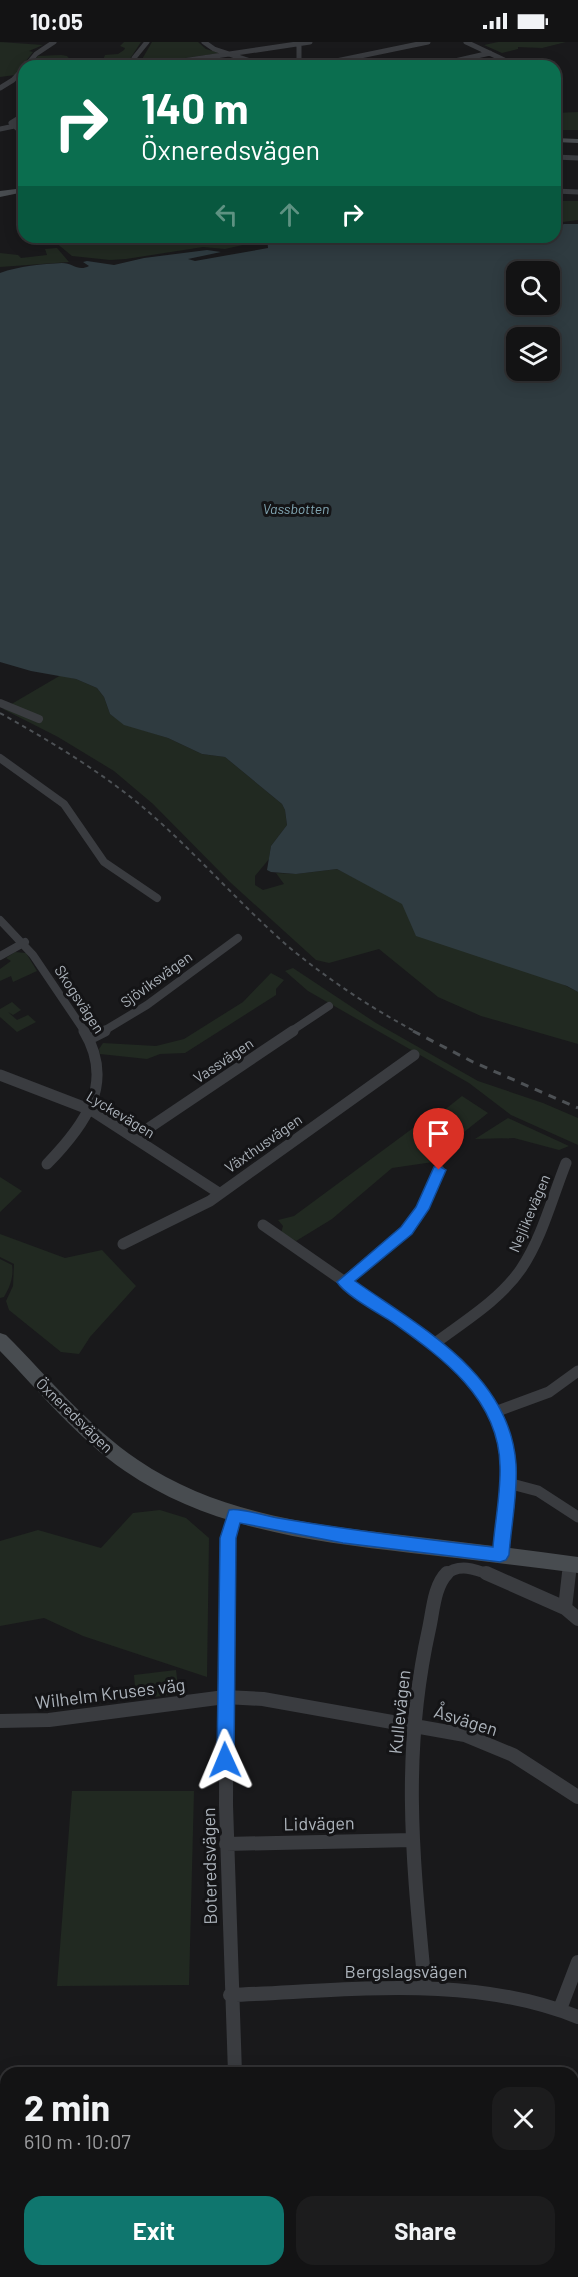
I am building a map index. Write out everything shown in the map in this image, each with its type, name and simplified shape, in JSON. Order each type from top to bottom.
[{"type":"street","points":[[30,60],[54,42]]},
{"type":"street","points":[[134,60],[147,42]]},
{"type":"street","points":[[204,42],[210,47],[247,60]]},
{"type":"street","points":[[189,60],[309,42]]},
{"type":"street","points":[[341,60],[428,42]]},
{"type":"street","points":[[466,42],[505,60]]},
{"type":"street","points":[[299,43],[299,60]]},
{"type":"street","points":[[459,60],[490,53]]},
{"type":"street","points":[[0,88],[18,76]]},
{"type":"street","points":[[0,79],[16,78]]},
{"type":"street","points":[[18,118],[11,122],[18,129]]},
{"type":"street","points":[[0,129],[18,125]]},
{"type":"street","points":[[561,141],[578,142]]},
{"type":"street","points":[[561,157],[578,158]]},
{"type":"street","points":[[0,194],[18,191]]},
{"type":"street","points":[[561,191],[578,192]]},
{"type":"street","points":[[0,704],[39,719]]},
{"type":"street","points":[[0,758],[64,804],[104,862],[157,898]]},
{"type":"street","name":"Skogsvägen","points":[[0,920],[25,942],[89,1039],[98,1071],[97,1090],[91,1110],[78,1131],[47,1164]]},
{"type":"street","name":"Sjöviksvägen","points":[[89,1039],[135,1013],[238,938]]},
{"type":"street","points":[[0,956],[25,942]]},
{"type":"street","name":"Vassvägen","points":[[134,1138],[329,1006]]},
{"type":"street","name":"Växthusvägen","points":[[123,1244],[189,1213],[414,1055]]},
{"type":"street","name":"Lyckevägen","points":[[0,1075],[91,1110],[219,1193]]},
{"type":"street","name":"Nejlikevägen","points":[[434,1344],[505,1286],[520,1270],[530,1253],[566,1163]]},
{"type":"street","points":[[344,1282],[406,1231],[422,1209],[439,1170]]},
{"type":"street","points":[[263,1226],[434,1344],[469,1376],[495,1412],[505,1442],[508,1483],[500,1555]]},
{"type":"street","name":"Öxneredsvägen","points":[[0,1340],[92,1434],[131,1466],[176,1492],[234,1515],[258,1522],[343,1536],[574,1564]]},
{"type":"street","points":[[495,1412],[539,1399],[554,1391],[578,1371]]},
{"type":"street","points":[[508,1483],[530,1486],[543,1492],[578,1517]]},
{"type":"street","name":"Boteredsvägen","points":[[234,1515],[228,1538],[225,1697],[226,1844],[230,1995],[235,2067]]},
{"type":"street","points":[[574,1564],[565,1608],[578,1619]]},
{"type":"street","name":"Kullevägen","points":[[425,1988],[412,1840],[413,1724],[422,1659],[439,1583],[444,1574],[462,1568],[485,1573],[552,1605],[565,1608]]},
{"type":"street","name":"Wilhelm Kruses väg","points":[[0,1721],[49,1720],[225,1697]]},
{"type":"street","name":"Åsvägen","points":[[225,1697],[282,1701],[465,1735],[494,1746],[532,1766],[578,1797]]},
{"type":"street","name":"Lidvägen","points":[[226,1844],[412,1840]]},
{"type":"street","points":[[560,2009],[578,1962]]},
{"type":"street","name":"Bergslagsvägen","points":[[230,1995],[425,1988],[486,1991],[528,1999],[578,2017]]},
{"type":"shaded area","points":[[0,42],[43,45],[29,51],[33,52],[27,60],[18,60],[18,71],[15,75],[0,77]]},
{"type":"shaded area","points":[[124,42],[141,42],[129,60],[103,60],[105,55],[118,54],[124,50],[125,48],[120,46]]},
{"type":"shaded area","points":[[152,42],[198,42],[206,49],[220,53],[172,60],[142,60]]},
{"type":"shaded area","points":[[498,42],[566,42],[542,48],[518,47],[518,49],[502,53],[484,45]]},
{"type":"shaded area","points":[[61,55],[67,56],[71,60],[34,60],[38,56]]},
{"type":"shaded area","points":[[578,112],[578,130],[561,130],[561,113]]},
{"type":"shaded area","points":[[561,201],[578,201],[578,220],[561,222]]},
{"type":"shaded area","points":[[56,243],[247,243],[225,249],[203,247],[126,259],[110,260],[72,256]]},
{"type":"shaded area","points":[[57,248],[69,262],[0,267],[0,253],[18,255],[21,258],[47,255],[45,249]]},
{"type":"shaded area","points":[[61,675],[97,688],[104,697],[110,714],[124,724],[168,738],[202,754],[225,757],[282,804],[287,825],[271,846],[269,859],[255,876],[255,885],[263,890],[284,884],[276,873],[296,874],[337,869],[578,992],[578,1044],[481,1016],[438,997],[379,949],[329,963],[316,960],[231,883],[153,804],[114,771],[58,737],[3,709]]},
{"type":"shaded area","points":[[15,952],[26,953],[37,971],[13,982],[11,976],[0,981],[0,969],[11,961],[6,958]]},
{"type":"shaded area","points":[[293,968],[376,1023],[478,1081],[543,1103],[578,1118],[578,1145],[511,1115],[469,1083],[308,991],[285,971]]},
{"type":"shaded area","points":[[271,973],[284,980],[276,989],[276,995],[185,1053],[160,1054],[147,1059],[100,1054],[99,1049],[103,1043],[156,1046],[184,1039],[243,1002]]},
{"type":"shaded area","points":[[12,1002],[21,1010],[13,1015],[8,1012],[17,1020],[28,1015],[36,1022],[17,1032],[0,1017],[0,1009]]},
{"type":"shaded area","points":[[462,1096],[488,1113],[464,1132],[437,1116]]},
{"type":"shaded area","points":[[428,1117],[461,1140],[450,1148],[440,1161],[392,1168],[332,1219],[296,1241],[281,1233],[283,1226],[278,1220],[294,1216]]},
{"type":"shaded area","points":[[508,1118],[569,1146],[559,1150],[514,1138],[475,1139]]},
{"type":"shaded area","points":[[0,1177],[22,1191],[0,1212]]},
{"type":"shaded area","points":[[0,1234],[65,1258],[102,1250],[136,1286],[90,1337],[79,1354],[61,1352],[9,1310],[6,1301],[13,1286],[14,1264],[0,1257]]},
{"type":"shaded area","points":[[0,1259],[12,1265],[12,1277],[4,1297],[0,1298]]},
{"type":"shaded area","points":[[160,1510],[186,1518],[209,1538],[207,1677],[83,1636],[44,1618],[0,1626],[0,1541],[38,1530],[101,1548],[133,1513]]},
{"type":"shaded area","points":[[176,1670],[179,1694],[136,1699],[134,1675]]},
{"type":"shaded area","points":[[72,1791],[194,1791],[189,1985],[57,1986]]},
{"type":"water","name":"Vassbotten","points":[[578,224],[578,992],[567,986],[416,936],[402,904],[337,869],[296,874],[267,870],[271,846],[287,825],[285,810],[282,804],[225,757],[202,754],[168,738],[124,725],[110,714],[104,697],[97,688],[76,679],[31,671],[0,662],[0,273],[47,264],[66,263],[85,268],[89,266],[83,262],[87,261],[114,265],[144,258],[207,250],[221,252],[188,259],[195,261],[268,248],[268,243],[561,243],[561,225]]},
{"type":"railway","points":[[0,713],[71,755],[122,790],[158,820],[290,948],[351,993],[416,1032]]},
{"type":"railway","points":[[413,1031],[473,1062],[578,1108]]},
{"type":"route","points":[[225,1760],[228,1538],[234,1515],[258,1522],[343,1536],[500,1555],[508,1465],[505,1442],[495,1412],[482,1392],[457,1363],[434,1344],[344,1282],[397,1240],[414,1222],[439,1170]]}]
